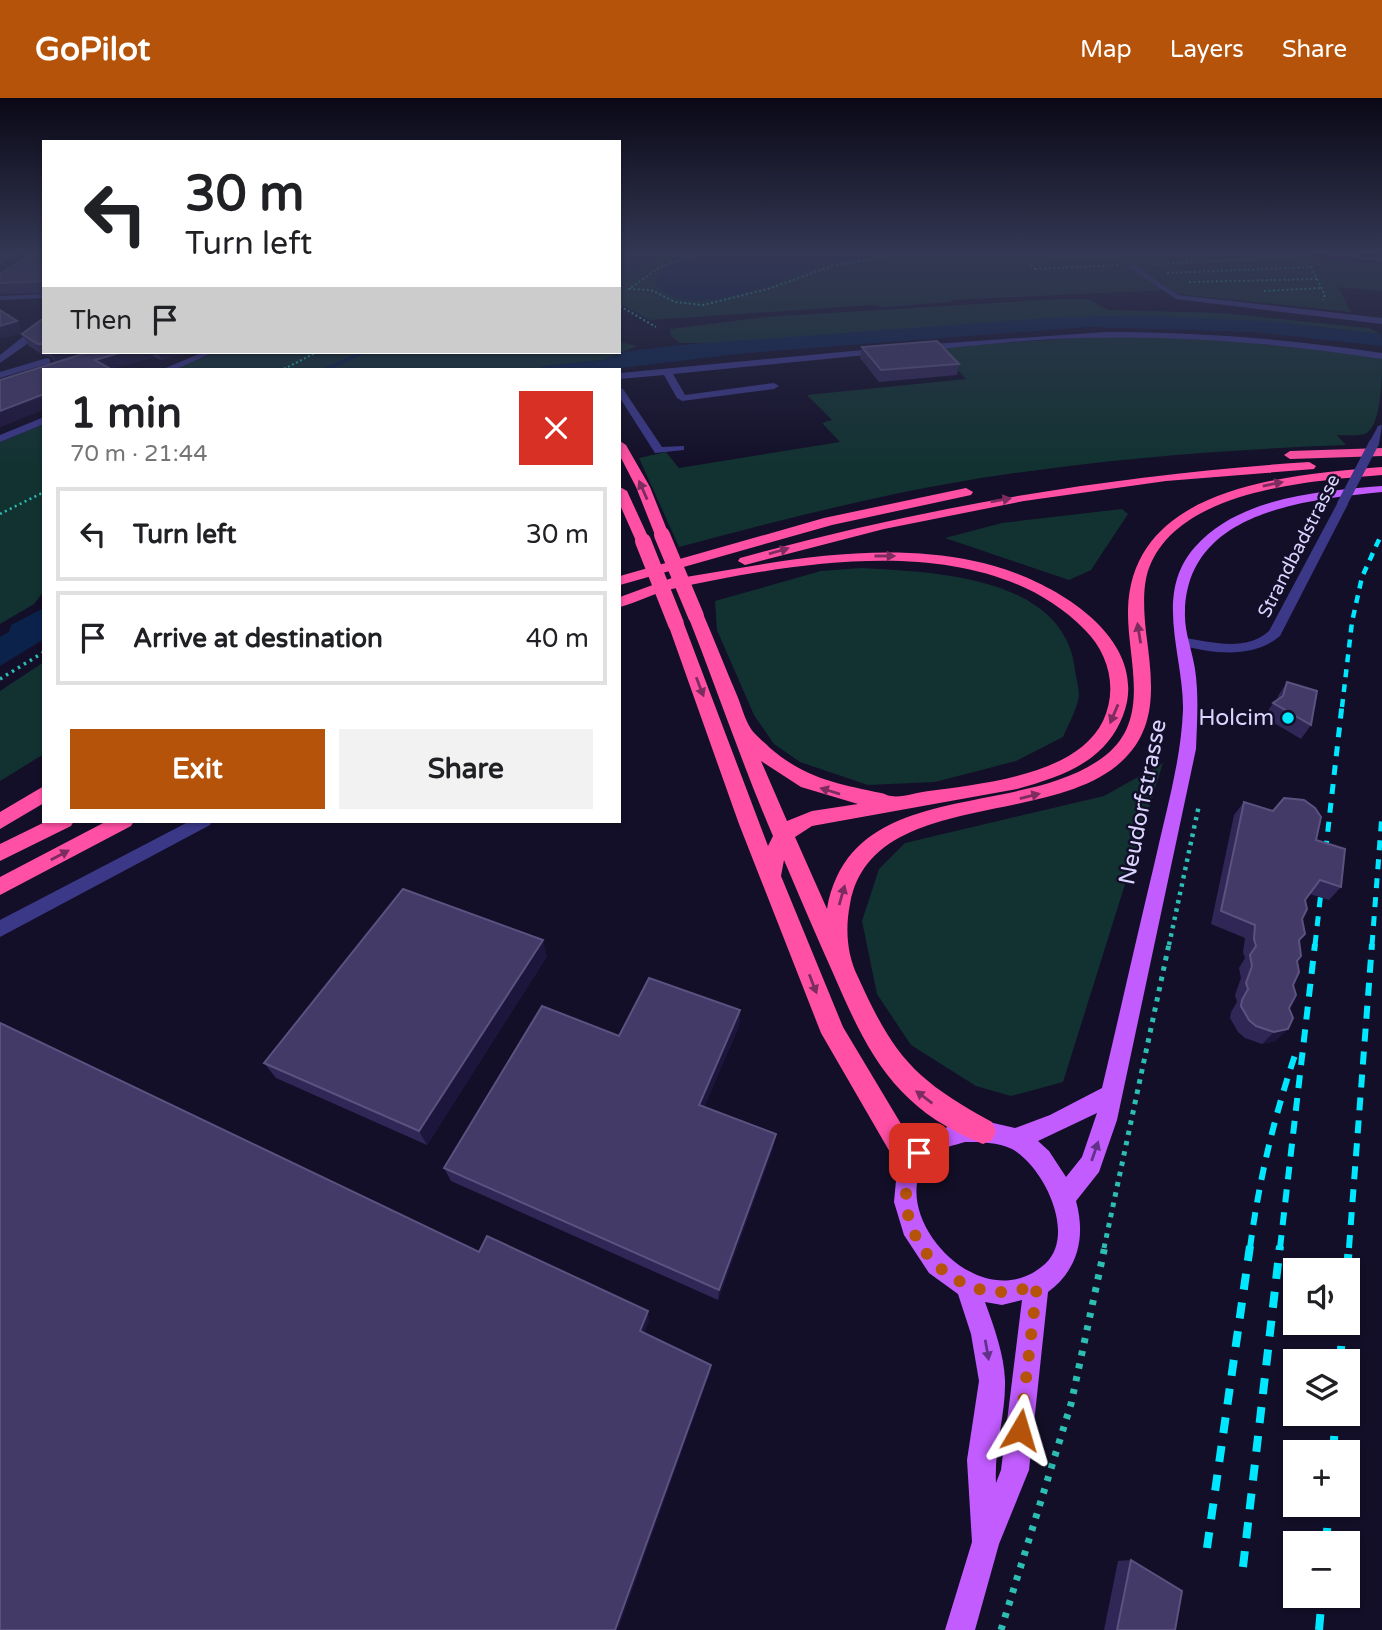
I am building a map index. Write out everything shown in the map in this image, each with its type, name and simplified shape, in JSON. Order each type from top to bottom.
[{"type":"highway","points":[[621,448],[643,488],[743,732],[756,774],[870,1031],[892,1067],[909,1085],[931,1102],[983,1131]]},
{"type":"highway","points":[[1071,475],[1244,457],[1378,448]]},
{"type":"highway","points":[[621,601],[667,584],[835,536],[1015,498],[1191,474],[1382,464]]},
{"type":"highway","points":[[840,962],[836,932],[840,897],[854,866],[877,839],[895,828],[915,821],[1016,800],[1069,785],[1094,772],[1121,751],[1138,725],[1144,699],[1144,667],[1136,609],[1137,588],[1148,557],[1171,528],[1205,506],[1251,489],[1311,478],[1382,471]]},
{"type":"highway","points":[[621,581],[830,521],[976,490]]},
{"type":"highway","points":[[622,492],[676,624],[749,824],[833,1033],[912,1164]]},
{"type":"highway","points":[[667,584],[842,558],[892,556],[940,560],[988,570],[1034,587],[1071,609],[1102,639],[1116,665],[1119,703],[1107,730],[1084,754],[1023,779],[809,819],[793,826],[783,837],[775,852],[771,874]]},
{"type":"highway","points":[[621,575],[694,558]]},
{"type":"highway","points":[[743,732],[773,761],[803,781],[844,795],[898,802]]},
{"type":"highway","points":[[0,822],[42,794]]},
{"type":"highway","points":[[0,853],[60,823]]},
{"type":"highway","points":[[0,887],[120,823]]},
{"type":"main road","points":[[2,380],[42,373]]},
{"type":"main road","name":"Neudorfstrasse","points":[[1064,1197],[1091,1164],[1106,1120],[1188,749],[1191,692],[1178,614],[1183,575],[1190,562],[1215,534],[1246,517],[1286,503],[1382,489]]},
{"type":"main road","points":[[1015,1139],[1057,1123],[1110,1096]]},
{"type":"main road","points":[[983,1131],[1015,1139],[1027,1146],[1048,1168],[1064,1197],[1069,1236],[1064,1255],[1058,1267],[1037,1285],[1003,1292],[968,1285],[953,1277],[928,1256],[911,1228],[905,1199],[906,1183],[912,1164],[928,1144],[940,1136],[983,1131]]},
{"type":"main road","points":[[968,1285],[984,1334],[992,1381],[981,1460],[985,1544]]},
{"type":"main road","points":[[960,1630],[985,1544],[1015,1470],[1037,1285]]},
{"type":"street","points":[[0,361],[41,330]]},
{"type":"street","points":[[909,349],[1102,335],[1151,335],[1297,344],[1382,356]]},
{"type":"street","points":[[621,376],[896,350]]},
{"type":"street","points":[[171,368],[206,354]]},
{"type":"street","points":[[0,361],[23,356]]},
{"type":"street","points":[[2,380],[47,362]]},
{"type":"street","points":[[666,370],[682,398],[774,386]]},
{"type":"street","points":[[621,393],[659,451],[680,448]]},
{"type":"street","points":[[0,439],[42,421]]},
{"type":"street","name":"Strandbadstrasse","points":[[1184,642],[1250,648],[1267,643],[1276,634],[1342,504],[1378,448],[1382,429]]},
{"type":"street","points":[[0,929],[200,823]]},
{"type":"path","points":[[648,322],[656,327]]},
{"type":"path","points":[[286,368],[313,354]]},
{"type":"path","points":[[0,514],[42,493]]},
{"type":"path","points":[[0,679],[42,653]]},
{"type":"green space","points":[[722,322],[1013,322],[733,343],[680,343],[671,336],[670,329]]},
{"type":"green space","points":[[1280,322],[1314,322],[1369,328],[1381,334]]},
{"type":"green space","points":[[1106,336],[1203,338],[1382,357],[1378,411],[1371,429],[1365,434],[1337,435],[1346,445],[1143,458],[1042,469],[908,491],[679,547],[639,458],[666,452],[679,468],[840,442],[822,423],[832,420],[807,395],[966,379],[939,350],[946,347]]},
{"type":"green space","points":[[621,342],[637,346],[621,353]]},
{"type":"green space","points":[[212,354],[355,354],[327,368],[177,368]]},
{"type":"green space","points":[[363,354],[618,354],[603,360],[540,368],[332,368]]},
{"type":"green space","points":[[42,425],[42,594],[34,604],[0,624],[0,442]]},
{"type":"green space","points":[[1122,509],[1128,514],[1091,570],[1069,580],[945,538],[1002,523]]},
{"type":"green space","points":[[862,568],[924,572],[992,585],[1022,597],[1048,615],[1066,639],[1079,690],[1076,706],[1063,737],[1016,761],[935,782],[868,785],[800,762],[774,744],[754,715],[717,630],[715,601],[821,571]]},
{"type":"green space","points":[[42,663],[42,755],[0,781],[0,691]]},
{"type":"green space","points":[[1163,763],[1063,1082],[1011,1096],[976,1086],[911,1045],[877,994],[862,921],[879,869],[905,843],[1104,796]]},
{"type":"water","points":[[988,322],[1280,322],[1381,334],[1382,346],[1254,332],[1087,327],[747,353],[620,368],[540,368],[603,360],[622,352],[679,345]]},
{"type":"water","points":[[42,609],[42,640],[0,666],[0,637],[9,632],[11,625]]},
{"type":"building","points":[[38,322],[42,322],[42,344],[22,334]]},
{"type":"building","points":[[937,341],[959,364],[881,370],[862,347]]},
{"type":"building","points":[[83,354],[116,354],[95,360],[109,368],[42,368],[42,395],[0,411],[0,380]]},
{"type":"building","points":[[1287,682],[1317,691],[1311,725],[1273,703],[1283,696]]},
{"type":"building","points":[[1284,798],[1304,800],[1315,808],[1321,817],[1316,840],[1345,849],[1341,887],[1320,880],[1305,900],[1307,909],[1302,919],[1305,934],[1299,940],[1299,972],[1293,985],[1296,995],[1289,1008],[1293,1018],[1288,1029],[1274,1032],[1256,1026],[1241,1006],[1248,989],[1246,983],[1252,966],[1250,955],[1256,946],[1255,925],[1221,911],[1244,802],[1273,811]]},
{"type":"building","points":[[403,889],[543,940],[419,1131],[264,1063]]},
{"type":"building","points":[[649,978],[740,1010],[699,1105],[776,1134],[719,1290],[444,1168],[542,1006],[619,1036]]},
{"type":"building","points":[[0,1023],[479,1252],[487,1236],[648,1311],[640,1331],[711,1365],[615,1630],[0,1630]]},
{"type":"building","points":[[1131,1560],[1182,1591],[1175,1630],[1117,1630]]},
{"type":"waterway","points":[[329,368],[360,354]]},
{"type":"railway","points":[[1342,707],[1352,622],[1362,577],[1382,533]]},
{"type":"railway","points":[[1315,945],[1342,705]]},
{"type":"railway","points":[[1372,945],[1382,814]]},
{"type":"railway","points":[[1280,1248],[1315,944]]},
{"type":"railway","points":[[1349,1248],[1372,944]]},
{"type":"railway","points":[[1250,1248],[1268,1149],[1296,1052]]},
{"type":"railway","points":[[1207,1548],[1250,1246]]},
{"type":"railway","points":[[1243,1567],[1280,1246]]},
{"type":"railway","points":[[1348,1258],[1349,1246]]},
{"type":"railway","points":[[1341,1349],[1342,1335]]},
{"type":"railway","points":[[1334,1440],[1335,1426]]},
{"type":"railway","points":[[1327,1531],[1328,1517]]},
{"type":"railway","points":[[1319,1630],[1321,1608]]},
{"type":"place","name":"Holcim","points":[[1288,718]]},
{"type":"route","points":[[919,1153],[908,1173],[905,1199],[911,1228],[928,1256],[953,1277],[977,1288],[1003,1292],[1037,1285],[1020,1430]]}]
